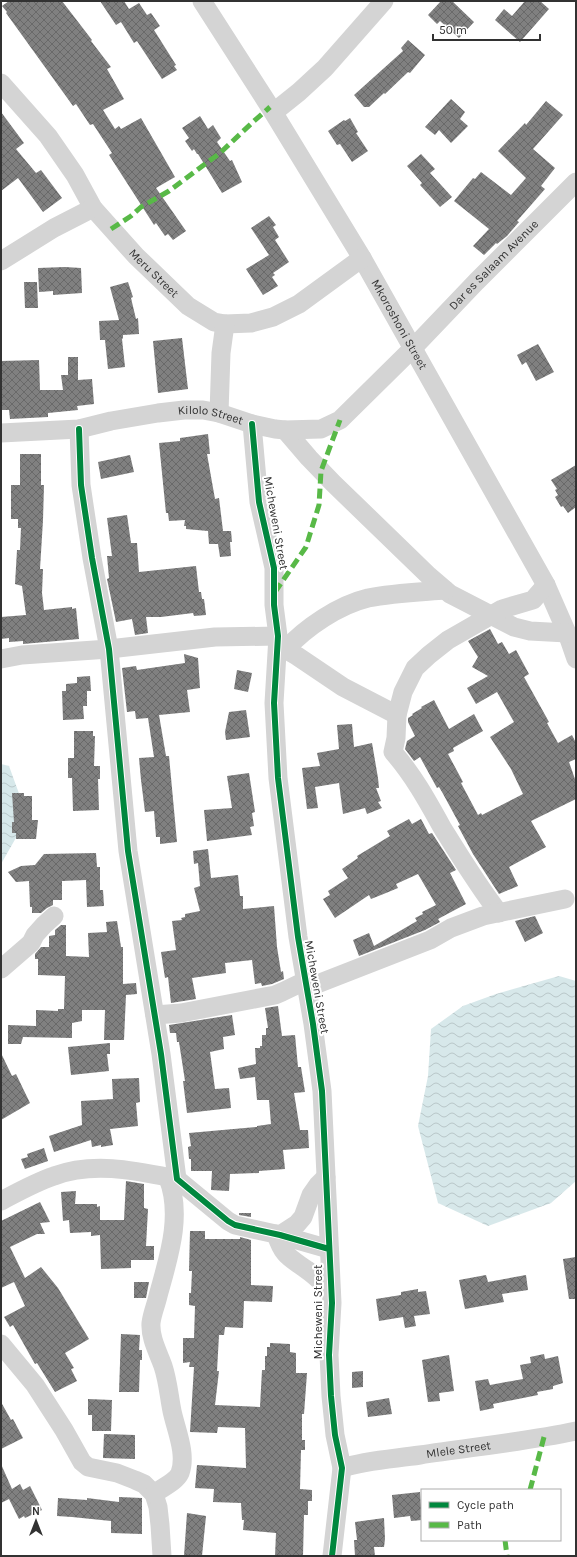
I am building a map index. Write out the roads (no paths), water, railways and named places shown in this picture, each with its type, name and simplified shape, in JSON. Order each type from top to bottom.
[{"type":"street","name":"Mkoroshoni Street","points":[[202,1],[274,112],[362,258],[546,585],[567,633],[576,659]]},
{"type":"street","points":[[274,112],[325,68],[384,1]]},
{"type":"street","name":"Meru Street","points":[[1,83],[48,136],[75,175],[93,208],[136,256],[188,306],[214,322],[225,324],[251,323],[273,317],[298,304],[362,258]]},
{"type":"street","name":"Dar es Salaam Avenue","points":[[413,348],[476,282],[576,182]]},
{"type":"street","points":[[1,261],[54,228],[93,208]]},
{"type":"street","points":[[219,413],[221,353],[225,324]]},
{"type":"street","name":"Kilolo Street","points":[[1,434],[79,429],[111,421],[158,413],[203,410],[275,429],[321,429],[340,420],[413,348]]},
{"type":"street","name":"Micheweni Street","points":[[252,424],[259,502],[274,568],[274,605],[281,644],[274,703],[278,778],[293,901],[322,1091],[331,1291],[329,1356],[331,1396],[335,1435],[342,1468],[332,1556]]},
{"type":"street","points":[[79,429],[81,485],[85,516],[109,648],[128,851],[155,1015],[169,1114],[172,1178],[171,1189],[174,1211],[173,1232],[164,1276],[151,1322],[156,1349],[167,1383],[182,1456],[180,1474],[175,1480],[154,1494]]},
{"type":"street","points":[[285,430],[329,479],[429,576],[450,594],[514,627],[530,631],[567,633]]},
{"type":"street","points":[[499,913],[479,887],[424,794],[393,752],[396,738],[397,715],[403,692],[415,668],[429,655],[448,640],[502,609],[533,600],[546,585]]},
{"type":"street","points":[[1,659],[22,655],[215,637],[281,644],[295,639],[315,624],[342,608],[367,598],[400,593],[445,590]]},
{"type":"street","points":[[281,644],[343,687],[397,715]]},
{"type":"street","points":[[155,1015],[196,1011],[275,995],[430,940],[451,928],[483,916],[565,899]]},
{"type":"street","points":[[1,969],[31,943],[35,935],[54,916]]},
{"type":"street","points":[[1,1201],[55,1175],[74,1171],[114,1169],[144,1172],[172,1178],[235,1225],[278,1234],[329,1249]]},
{"type":"street","points":[[278,1234],[297,1224],[303,1217],[311,1196],[318,1185],[326,1177]]},
{"type":"street","points":[[278,1234],[283,1252],[331,1291]]},
{"type":"street","points":[[1,1344],[35,1385],[64,1430],[82,1462],[88,1467],[117,1473],[135,1480],[144,1484],[154,1494],[158,1507],[162,1556]]},
{"type":"street","name":"Mlele Street","points":[[342,1468],[378,1460],[544,1438],[576,1431]]},
{"type":"water","points":[[1,764],[9,766],[21,799],[21,829],[1,864]]},
{"type":"water","points":[[559,976],[576,981],[576,1181],[551,1203],[488,1226],[438,1203],[418,1126],[428,1076],[431,1029],[463,1006],[496,994]]}]
